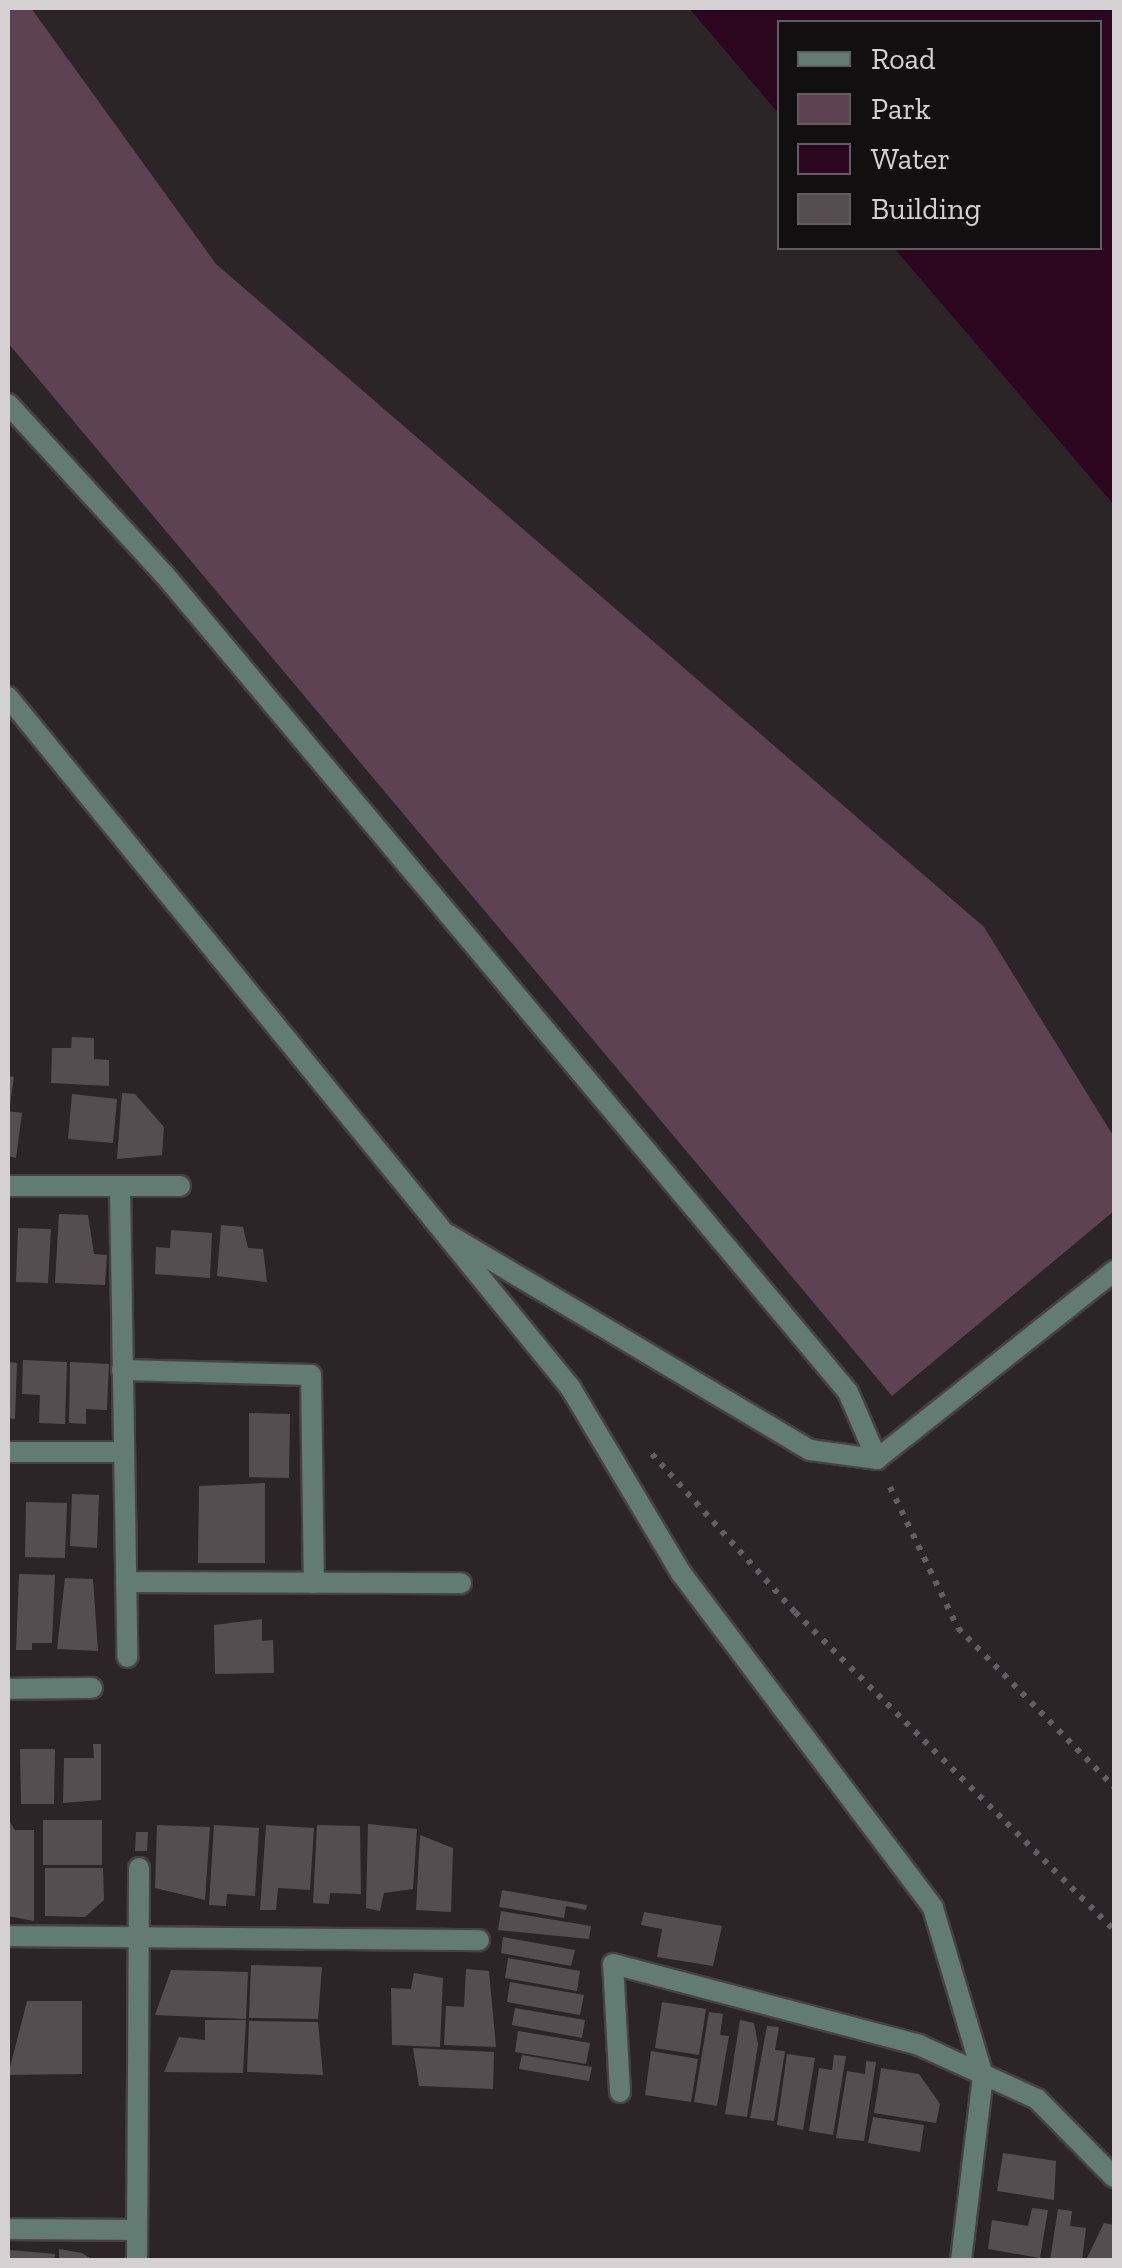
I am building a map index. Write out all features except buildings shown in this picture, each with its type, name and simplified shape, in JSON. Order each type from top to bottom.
[{"type":"street","points":[[8,404],[164,574],[836,1376],[876,1459]]},
{"type":"street","points":[[8,697],[570,1387],[681,1573],[933,1908],[983,2076],[961,2260]]},
{"type":"street","points":[[8,1186],[180,1186]]},
{"type":"street","points":[[120,1186],[127,1657]]},
{"type":"street","points":[[449,1235],[810,1450],[876,1459],[1114,1272]]},
{"type":"street","points":[[122,1370],[311,1375],[314,1583]]},
{"type":"street","points":[[8,1452],[124,1452]]},
{"type":"street","points":[[126,1582],[461,1583]]},
{"type":"street","points":[[8,1689],[92,1688]]},
{"type":"street","points":[[137,2260],[139,1868]]},
{"type":"street","points":[[8,1936],[478,1940]]},
{"type":"street","points":[[620,2092],[612,1964],[919,2045],[1037,2099],[1114,2178]]},
{"type":"street","points":[[8,2229],[137,2230]]},
{"type":"path","points":[[636,1440],[1114,1930]]},
{"type":"path","points":[[876,1459],[958,1628],[1114,1786]]},
{"type":"green space","points":[[8,8],[31,8],[216,264],[984,927],[1114,1137],[1114,1211],[892,1396],[8,343]]},
{"type":"water","points":[[689,8],[1114,8],[1114,505],[896,250],[1102,250],[1102,20],[777,20],[777,112]]}]
